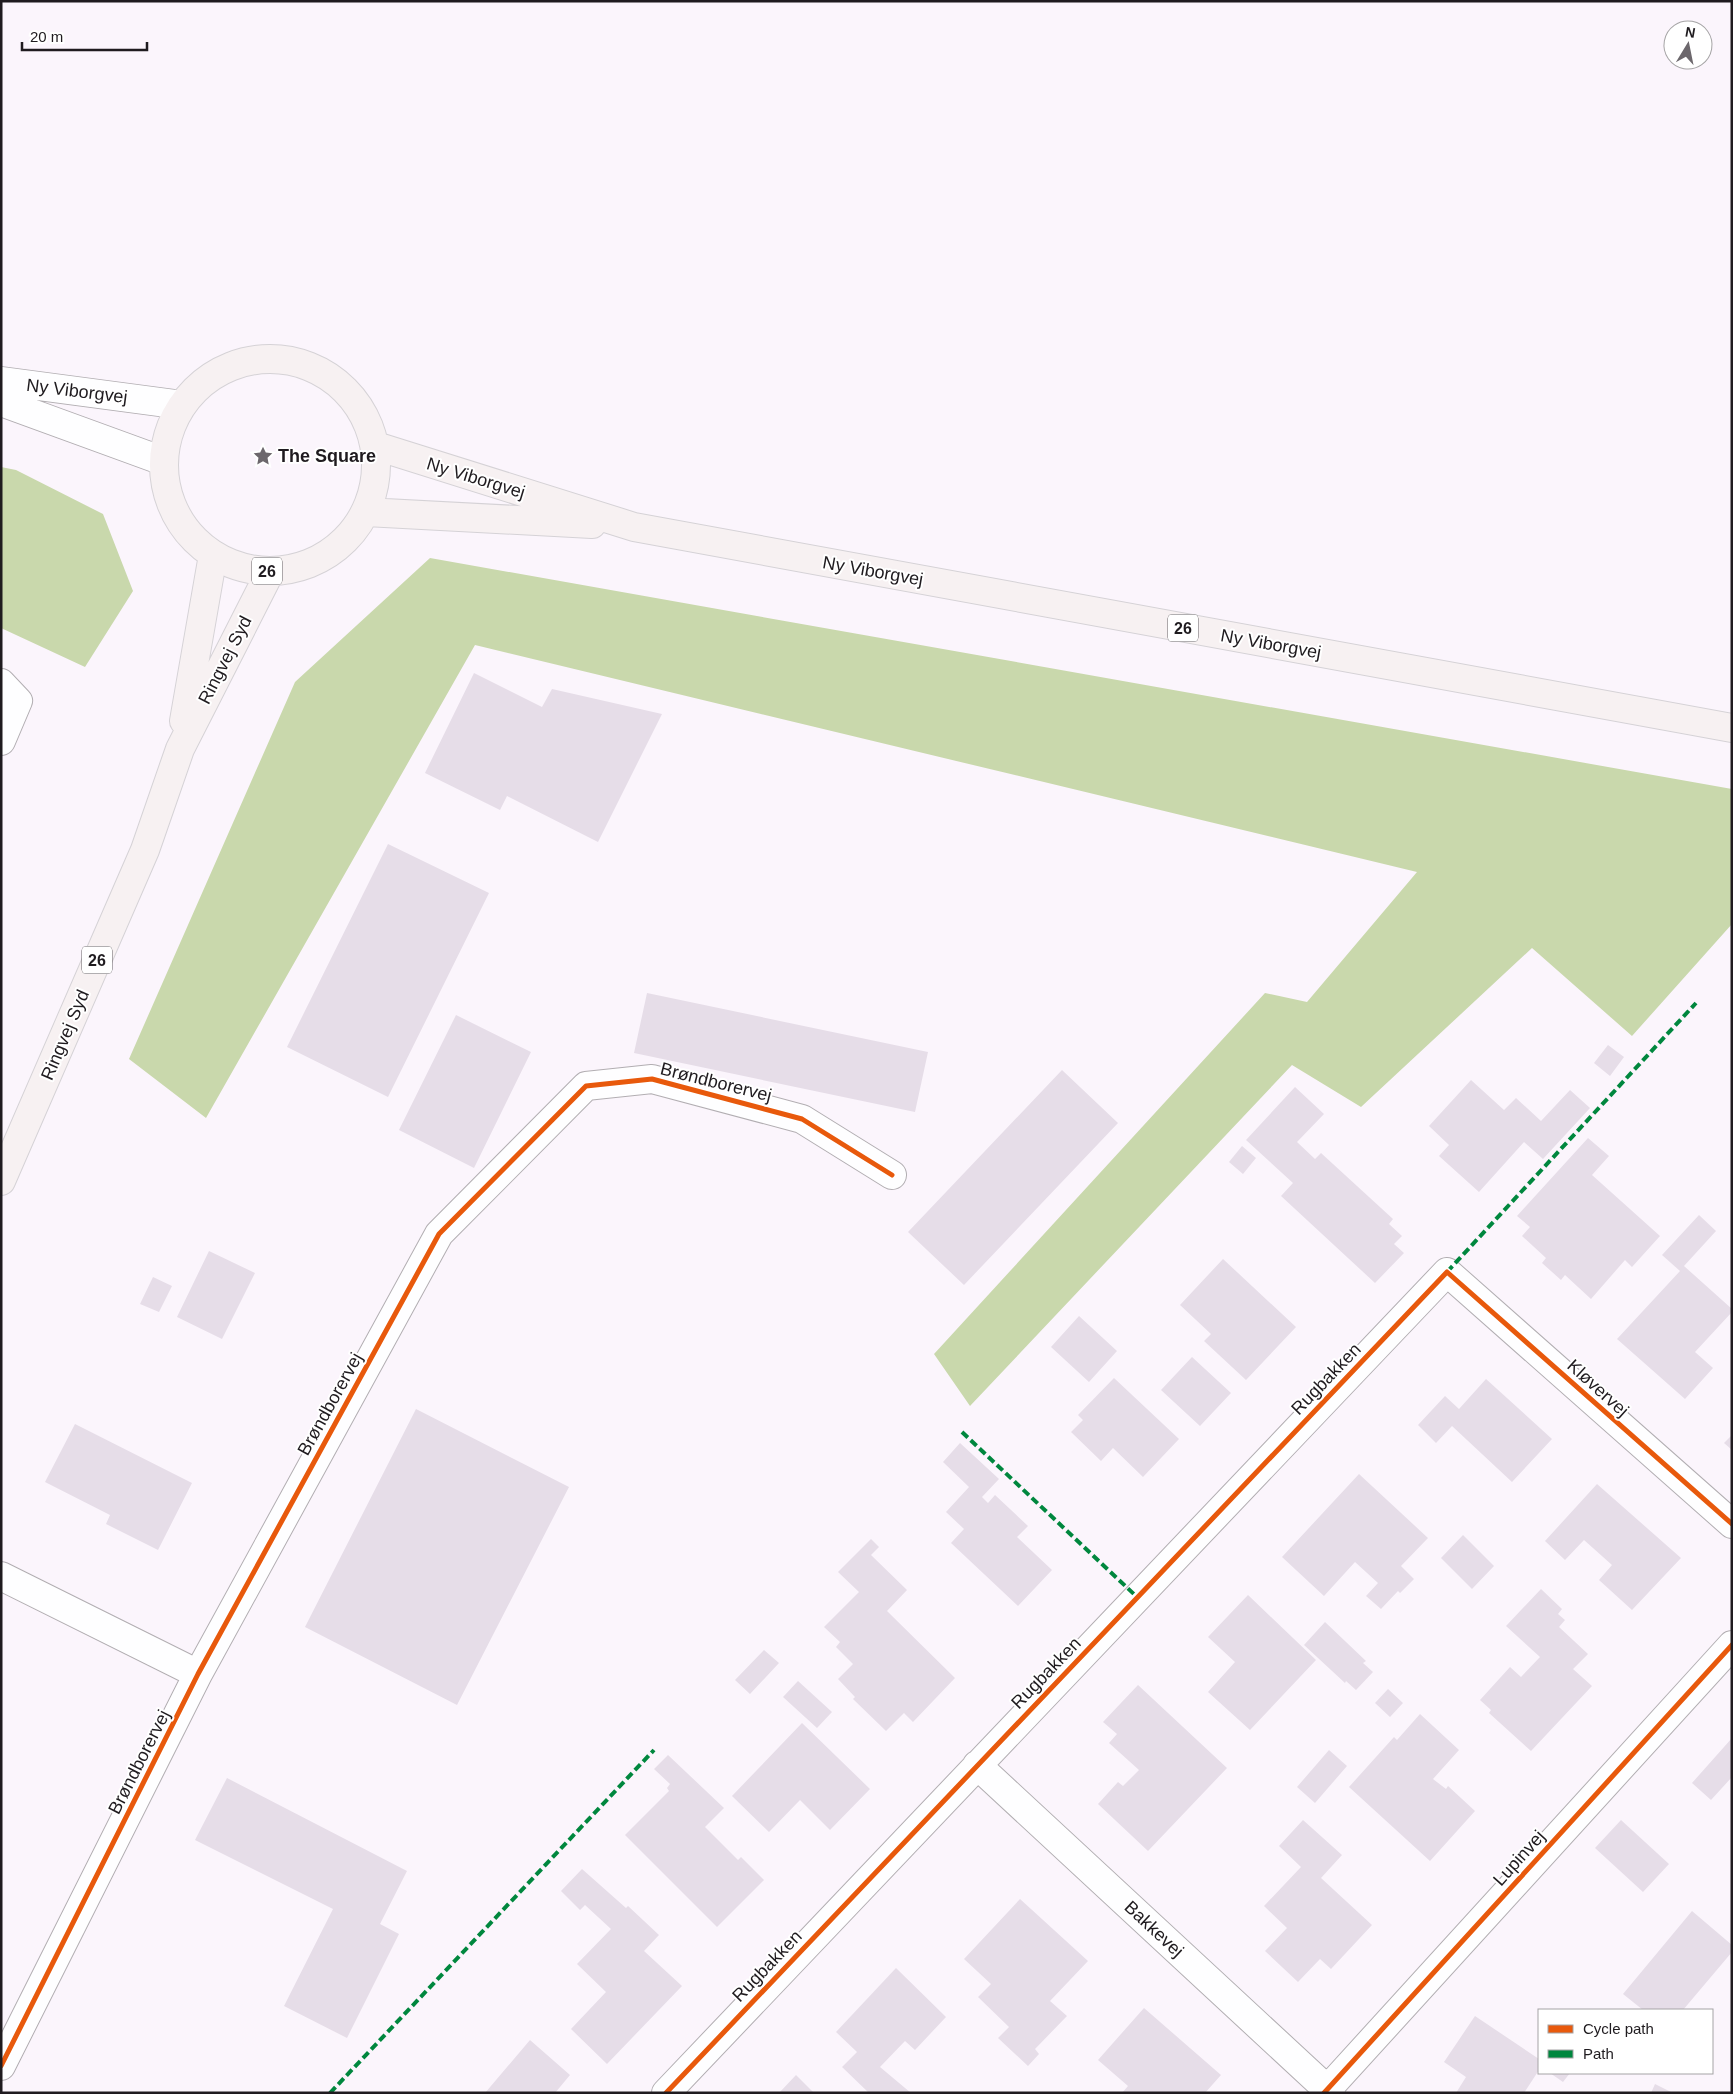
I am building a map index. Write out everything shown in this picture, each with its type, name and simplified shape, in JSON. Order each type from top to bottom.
[{"type":"main road","name":"26","points":[[274,358],[300,362],[336,380],[362,409],[376,446],[376,480],[366,512],[354,532],[337,548],[316,561],[302,566],[270,572],[241,567],[213,555],[192,537],[176,515],[166,489],[163,461],[169,432],[182,405],[199,385],[222,370],[256,360],[274,358]]},
{"type":"main road","name":"Ny Viborgvej","points":[[376,446],[634,527],[1732,728]]},
{"type":"main road","name":"Ny Viborgvej","points":[[366,512],[634,527]]},
{"type":"main road","name":"Ringvej Syd","points":[[180,749],[213,555]]},
{"type":"main road","name":"Ringvej Syd","points":[[1,1181],[145,850],[180,749],[270,572]]},
{"type":"street","name":"Ny Viborgvej","points":[[1,382],[182,405]]},
{"type":"street","name":"Ny Viborgvej","points":[[1,402],[163,461]]},
{"type":"street","points":[[1,683],[18,701],[1,741]]},
{"type":"street","name":"Brøndborervej","points":[[1,2066],[198,1674],[439,1234],[586,1086],[652,1079],[802,1119],[892,1176]]},
{"type":"street","name":"Kløvervej","points":[[1447,1272],[1732,1524]]},
{"type":"street","name":"Rugbakken","points":[[666,2093],[1447,1272]]},
{"type":"street","points":[[1,1576],[198,1674]]},
{"type":"street","name":"Lupinvej","points":[[1327,2092],[1732,1644]]},
{"type":"street","name":"Bakkevej","points":[[978,1765],[1327,2092]]},
{"type":"green space","points":[[1,467],[16,470],[103,514],[133,591],[85,667],[1,628]]},
{"type":"green space","points":[[430,558],[1732,789],[1732,924],[1632,1036],[1532,948],[1361,1107],[1292,1065],[970,1406],[934,1354],[1265,993],[1307,1002],[1417,872],[475,645],[206,1118],[129,1059],[295,682]]},
{"type":"building","points":[[474,673],[542,707],[552,689],[662,714],[598,842],[507,796],[500,810],[425,773]]},
{"type":"building","points":[[388,844],[489,893],[388,1097],[287,1047]]},
{"type":"building","points":[[647,993],[928,1052],[915,1112],[634,1053]]},
{"type":"building","points":[[456,1015],[531,1052],[474,1168],[399,1130]]},
{"type":"building","points":[[1608,1045],[1624,1057],[1610,1076],[1594,1063]]},
{"type":"building","points":[[1062,1070],[1118,1123],[964,1285],[908,1232]]},
{"type":"building","points":[[1471,1080],[1504,1110],[1516,1098],[1541,1121],[1570,1090],[1590,1108],[1543,1159],[1524,1142],[1479,1192],[1439,1156],[1449,1145],[1429,1126]]},
{"type":"building","points":[[1295,1087],[1324,1114],[1297,1142],[1315,1159],[1321,1153],[1393,1219],[1389,1224],[1402,1236],[1394,1244],[1404,1253],[1375,1283],[1281,1196],[1293,1183],[1246,1140]]},
{"type":"building","points":[[1588,1138],[1609,1156],[1592,1175],[1660,1236],[1632,1267],[1625,1260],[1591,1299],[1565,1275],[1561,1280],[1542,1263],[1546,1258],[1522,1236],[1530,1227],[1517,1216]]},
{"type":"building","points":[[1242,1146],[1256,1158],[1243,1174],[1229,1162]]},
{"type":"building","points":[[1699,1215],[1716,1231],[1684,1266],[1732,1309],[1732,1312],[1695,1352],[1713,1368],[1685,1399],[1617,1339],[1680,1271],[1662,1255]]},
{"type":"building","points":[[209,1251],[255,1273],[222,1339],[177,1317]]},
{"type":"building","points":[[1223,1259],[1296,1327],[1246,1380],[1204,1341],[1211,1334],[1180,1305]]},
{"type":"building","points":[[153,1277],[172,1286],[159,1312],[140,1304]]},
{"type":"building","points":[[1079,1316],[1117,1351],[1089,1382],[1051,1347]]},
{"type":"building","points":[[1192,1357],[1231,1393],[1200,1426],[1161,1390]]},
{"type":"building","points":[[1114,1378],[1179,1439],[1143,1477],[1113,1448],[1101,1461],[1071,1432],[1083,1420],[1078,1415]]},
{"type":"building","points":[[1486,1379],[1552,1439],[1512,1482],[1452,1426],[1436,1443],[1418,1425],[1445,1396],[1459,1409]]},
{"type":"building","points":[[416,1409],[569,1487],[457,1705],[305,1627]]},
{"type":"building","points":[[75,1424],[192,1483],[158,1550],[106,1524],[110,1515],[45,1482]]},
{"type":"building","points":[[1732,1435],[1732,1450],[1724,1443]]},
{"type":"building","points":[[960,1443],[999,1479],[982,1497],[988,1503],[995,1495],[1028,1526],[1017,1537],[1052,1570],[1018,1606],[951,1543],[964,1529],[946,1512],[969,1487],[943,1462]]},
{"type":"building","points":[[1359,1474],[1428,1538],[1401,1566],[1414,1579],[1400,1593],[1398,1591],[1381,1609],[1366,1596],[1378,1583],[1355,1562],[1324,1596],[1282,1557]]},
{"type":"building","points":[[1597,1484],[1681,1558],[1632,1610],[1599,1580],[1612,1565],[1584,1540],[1565,1560],[1545,1541]]},
{"type":"building","points":[[1463,1535],[1494,1566],[1472,1589],[1441,1558]]},
{"type":"building","points":[[871,1539],[879,1547],[871,1555],[907,1590],[887,1611],[955,1678],[913,1722],[904,1713],[886,1731],[853,1699],[855,1697],[838,1679],[853,1664],[836,1647],[840,1642],[824,1627],[859,1592],[838,1572]]},
{"type":"building","points":[[1541,1589],[1562,1609],[1558,1614],[1565,1620],[1559,1627],[1588,1654],[1573,1669],[1592,1686],[1531,1751],[1489,1713],[1491,1710],[1480,1700],[1510,1667],[1521,1677],[1540,1657],[1506,1626]]},
{"type":"building","points":[[1248,1595],[1316,1660],[1250,1730],[1208,1692],[1235,1662],[1208,1637]]},
{"type":"building","points":[[1325,1622],[1366,1661],[1363,1663],[1373,1672],[1356,1690],[1346,1681],[1345,1683],[1304,1645]]},
{"type":"building","points":[[764,1650],[779,1663],[750,1694],[735,1680]]},
{"type":"building","points":[[798,1681],[832,1712],[817,1728],[783,1697]]},
{"type":"building","points":[[1138,1685],[1227,1768],[1148,1851],[1098,1804],[1118,1782],[1123,1786],[1139,1770],[1109,1743],[1117,1734],[1103,1722]]},
{"type":"building","points":[[1388,1689],[1403,1703],[1390,1717],[1375,1703]]},
{"type":"building","points":[[1420,1714],[1459,1750],[1433,1779],[1446,1789],[1448,1786],[1475,1811],[1430,1861],[1349,1787],[1394,1737],[1397,1740]]},
{"type":"building","points":[[802,1723],[870,1789],[830,1830],[800,1800],[769,1832],[732,1796]]},
{"type":"building","points":[[1732,1738],[1732,1777],[1711,1800],[1692,1783]]},
{"type":"building","points":[[1329,1750],[1347,1766],[1315,1803],[1297,1787]]},
{"type":"building","points":[[668,1755],[724,1808],[705,1827],[738,1860],[741,1857],[764,1880],[717,1927],[625,1835],[669,1791],[667,1788],[670,1784],[654,1769]]},
{"type":"building","points":[[227,1778],[407,1871],[380,1924],[399,1934],[347,2038],[284,2006],[333,1909],[195,1840]]},
{"type":"building","points":[[1303,1820],[1342,1855],[1321,1878],[1372,1925],[1331,1969],[1320,1959],[1298,1982],[1265,1951],[1287,1928],[1264,1906],[1301,1867],[1279,1846]]},
{"type":"building","points":[[1621,1820],[1669,1864],[1643,1892],[1595,1848]]},
{"type":"building","points":[[582,1869],[626,1908],[628,1906],[659,1935],[644,1951],[682,1986],[607,2064],[571,2029],[606,1992],[577,1964],[611,1929],[585,1905],[580,1910],[561,1891]]},
{"type":"building","points":[[1020,1899],[1088,1961],[1050,2001],[1067,2016],[1035,2049],[1039,2054],[1028,2066],[998,2038],[1009,2027],[978,1997],[991,1984],[964,1959]]},
{"type":"building","points":[[1692,1911],[1732,1945],[1732,1952],[1684,2009],[1642,2009],[1623,1994]]},
{"type":"building","points":[[896,1968],[946,2017],[915,2050],[905,2041],[880,2067],[911,2093],[869,2093],[842,2067],[857,2052],[836,2032]]},
{"type":"building","points":[[1144,2008],[1221,2075],[1205,2093],[1122,2093],[1128,2086],[1098,2060]]},
{"type":"building","points":[[1475,2016],[1538,2058],[1538,2072],[1524,2093],[1456,2093],[1466,2077],[1444,2062]]},
{"type":"building","points":[[530,2040],[570,2075],[555,2093],[485,2093]]},
{"type":"building","points":[[1551,2074],[1569,2074],[1563,2082]]},
{"type":"building","points":[[796,2075],[814,2093],[779,2093]]},
{"type":"building","points":[[1655,2084],[1673,2093],[1651,2093]]},
{"type":"marked path","points":[[1447,1272],[1696,1003]]},
{"type":"marked path","points":[[962,1432],[1137,1597]]},
{"type":"marked path","points":[[330,2093],[654,1750]]},
{"type":"cycle path","points":[[1,2066],[198,1674],[439,1234],[586,1086],[652,1079],[802,1119],[892,1175]]},
{"type":"cycle path","points":[[666,2093],[1447,1272],[1732,1524]]},
{"type":"cycle path","points":[[1324,2093],[1732,1645]]},
{"type":"place","name":"The Square","points":[[263,456]]}]
